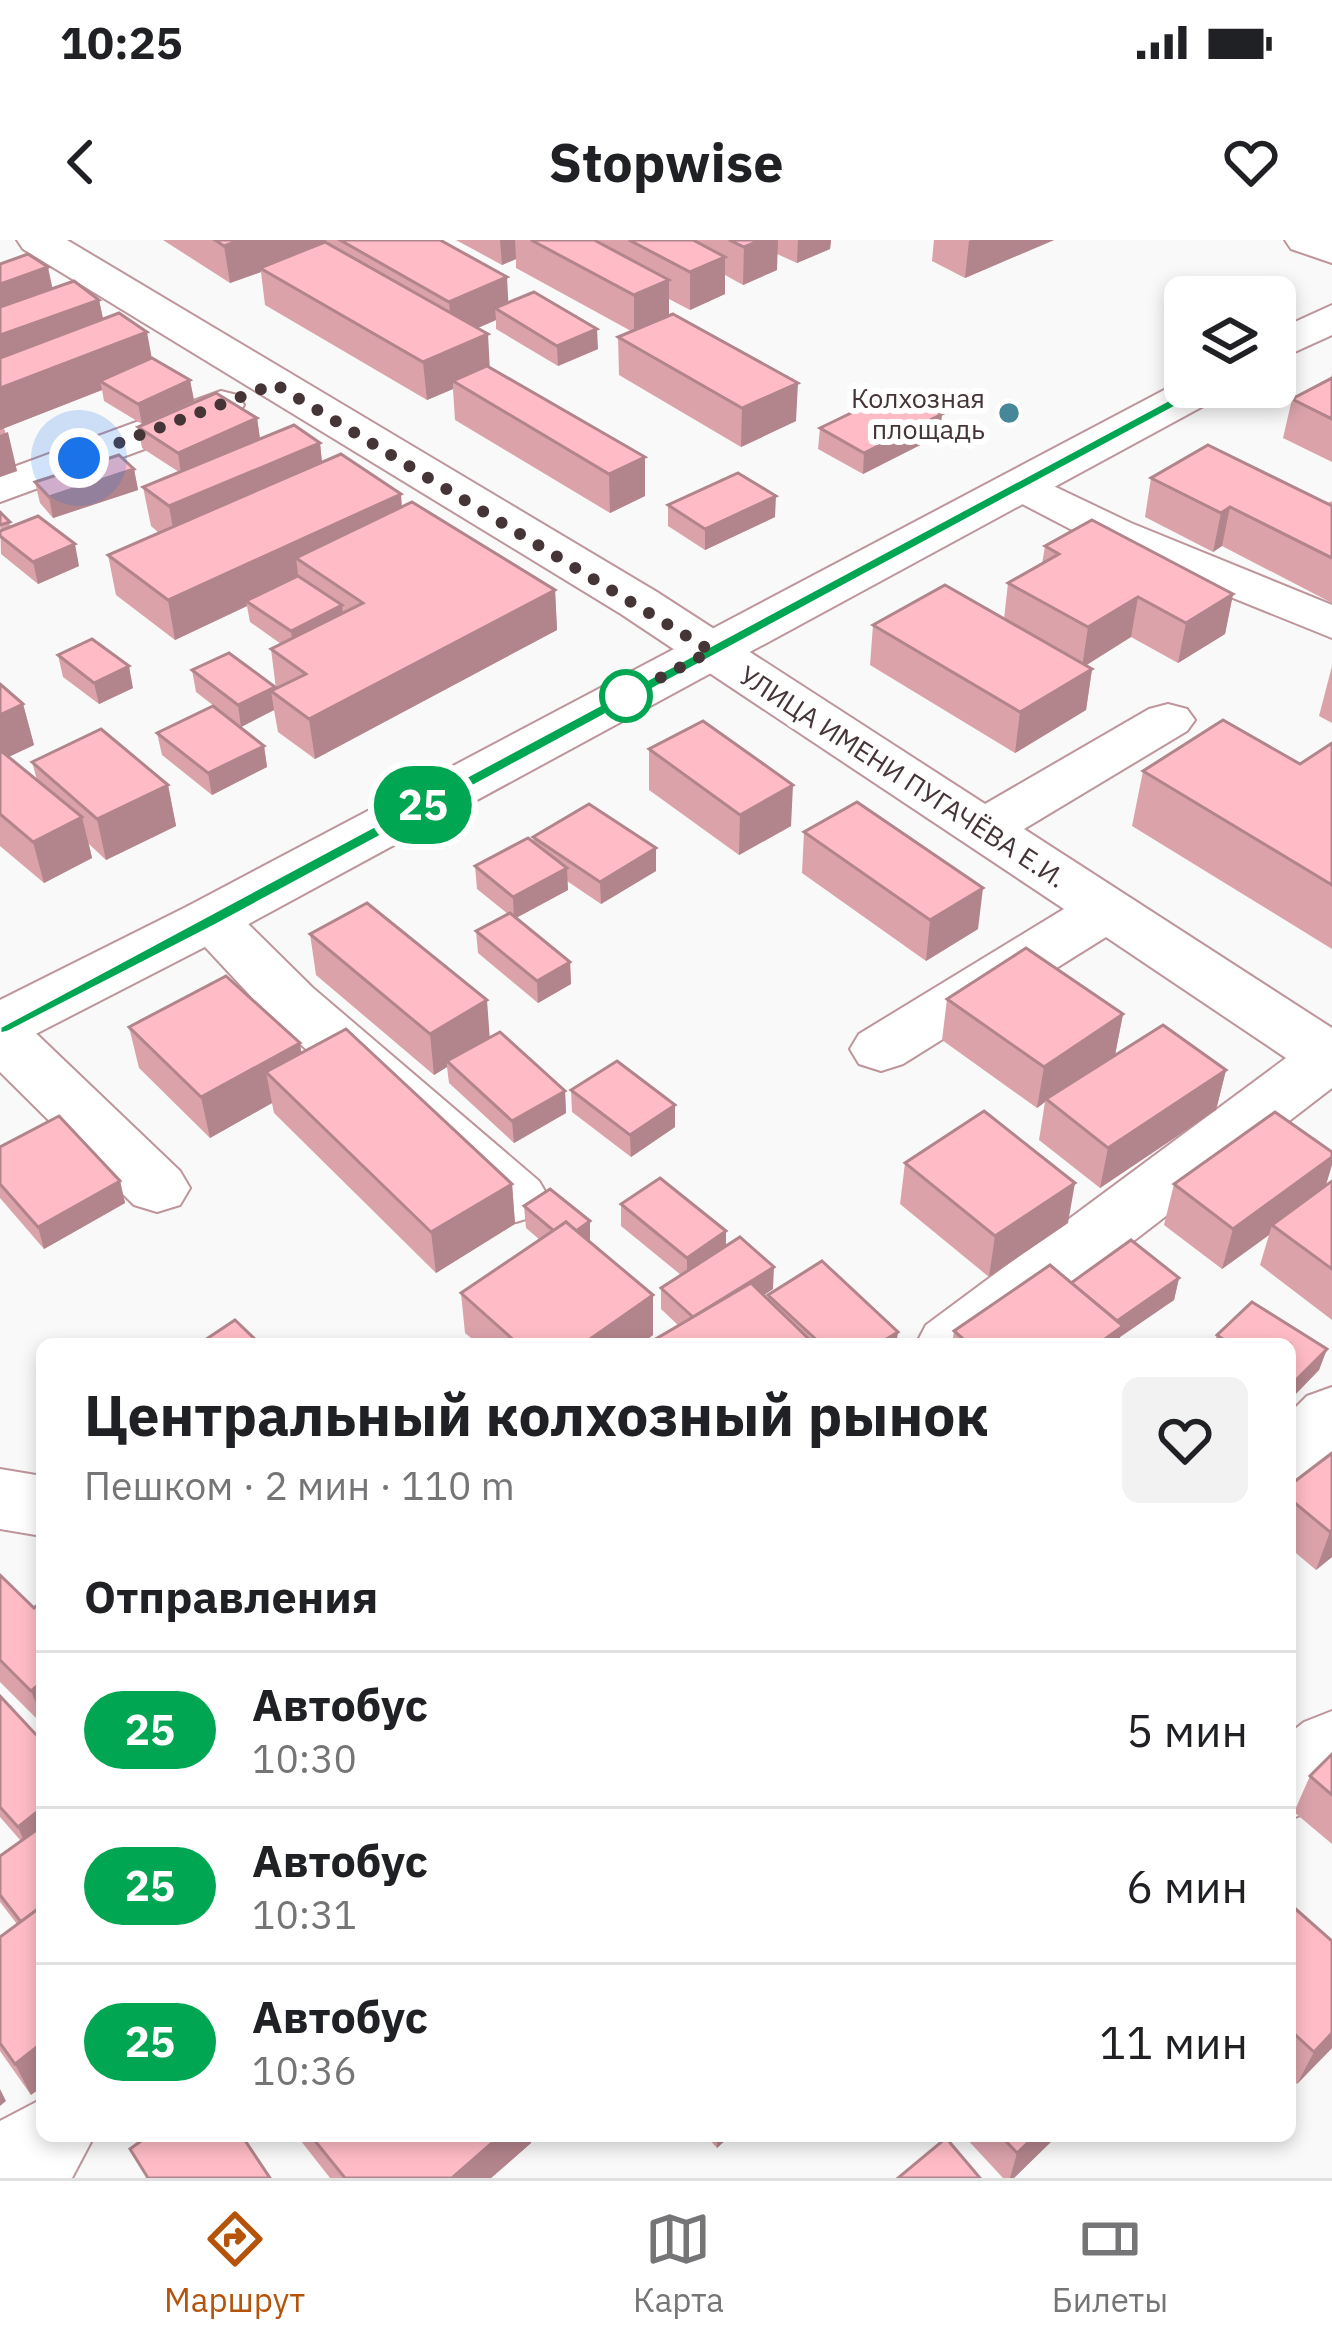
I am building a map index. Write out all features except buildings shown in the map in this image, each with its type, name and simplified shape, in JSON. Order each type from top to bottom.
[{"type":"street","points":[[1306,240],[1332,250]]},
{"type":"street","points":[[0,267],[45,244]]},
{"type":"street","name":"УЛИЦА ИМЕНИ ПУГАЧЁВА Е.И.","points":[[45,244],[150,330],[275,384],[711,651],[1331,1058]]},
{"type":"street","points":[[1296,338],[1332,318]]},
{"type":"street","points":[[0,488],[275,384]]},
{"type":"street","points":[[157,1188],[0,1031],[1165,408]]},
{"type":"street","points":[[1022,485],[1114,533],[1332,623]]},
{"type":"street","points":[[982,829],[1168,720]]},
{"type":"street","points":[[881,1048],[1108,909]]},
{"type":"street","points":[[208,920],[292,1003],[516,1198]]},
{"type":"street","points":[[959,1338],[1331,1058]]},
{"type":"street","points":[[1296,1454],[1332,1416]]},
{"type":"street","points":[[0,1499],[36,1505]]},
{"type":"street","points":[[1296,1777],[1332,1747]]},
{"type":"bus line","name":"25","points":[[0,1027],[1165,408]]},
{"type":"place","name":"Колхозная площадь","points":[[1009,413]]},
{"type":"route","points":[[79,458],[275,384],[711,651],[626,696]]}]
